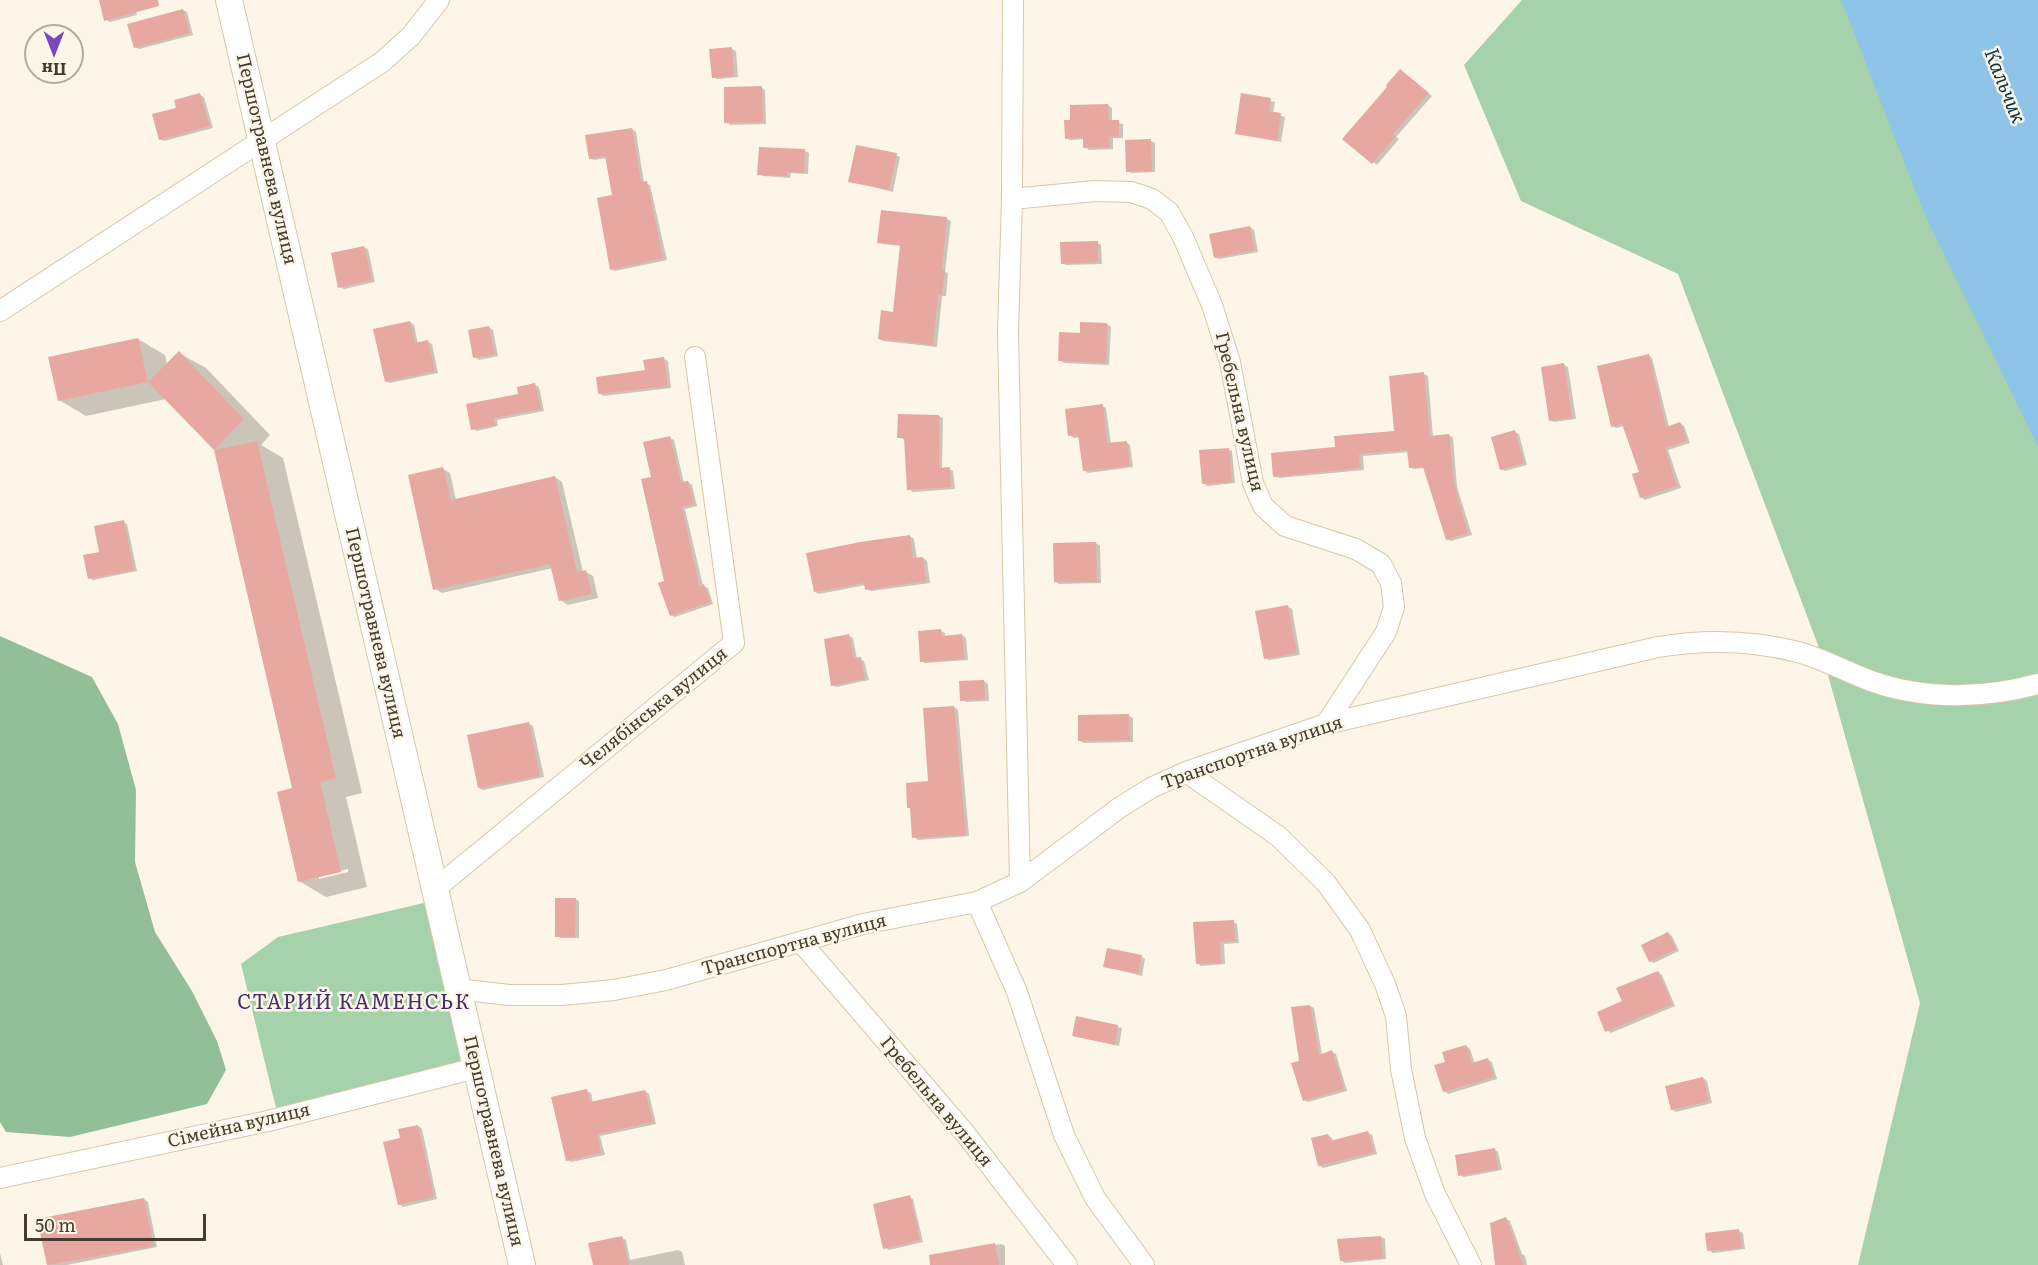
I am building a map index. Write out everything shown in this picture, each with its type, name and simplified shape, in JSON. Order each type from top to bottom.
[{"type":"street","name":"Першотравнева вулиця","points":[[229,0],[522,1265]]},
{"type":"street","points":[[0,311],[382,63],[411,36],[439,0]]},
{"type":"street","points":[[1013,0],[1012,199],[1008,332],[1020,882]]},
{"type":"street","name":"Гребельна вулиця","points":[[1012,199],[1095,191],[1131,192],[1152,199],[1169,212],[1184,237],[1212,305],[1230,362],[1253,483],[1263,506],[1285,526],[1356,549],[1381,564],[1391,583],[1394,607],[1386,632],[1326,724]]},
{"type":"street","name":"Челябінська вулиця","points":[[435,890],[734,643],[695,357]]},
{"type":"street","name":"Транспортна вулиця","points":[[458,989],[509,994],[562,995],[614,990],[666,980],[863,924],[977,902],[1020,882],[1119,808],[1151,788],[1186,772],[1326,724],[1658,647],[1705,641],[1754,643],[1785,649],[1824,661],[1874,682],[1928,693],[1982,695],[2038,684]]},
{"type":"street","points":[[1186,772],[1278,836],[1326,883],[1360,930],[1385,984],[1396,1016],[1401,1069],[1415,1138],[1435,1194],[1471,1265]]},
{"type":"street","points":[[977,902],[1017,993],[1064,1135],[1095,1198],[1144,1265]]},
{"type":"street","name":"Гребельна вулиця","points":[[801,942],[964,1132],[1067,1265]]},
{"type":"street","name":"Сімейна вулиця","points":[[0,1178],[268,1121],[476,1068]]},
{"type":"green space","points":[[1522,0],[2038,0],[2038,1265],[1858,1265],[1920,1003],[1824,661],[1678,274],[1521,201],[1464,65]]},
{"type":"green space","points":[[0,636],[92,677],[118,724],[136,790],[135,862],[155,932],[192,991],[217,1041],[226,1070],[207,1104],[70,1137],[6,1132],[0,1122]]},
{"type":"green space","points":[[428,902],[465,1060],[276,1108],[241,964],[278,937]]},
{"type":"water","name":"Кальчик","points":[[1841,0],[2038,0],[2038,447],[1924,213]]},
{"type":"building","points":[[99,0],[158,0],[159,6],[104,21]]},
{"type":"building","points":[[183,9],[190,33],[134,48],[127,24]]},
{"type":"building","points":[[732,47],[734,76],[712,78],[709,49]]},
{"type":"building","points":[[1400,69],[1429,93],[1393,134],[1396,136],[1372,164],[1342,139]]},
{"type":"building","points":[[762,86],[763,122],[724,123],[724,87]]},
{"type":"building","points":[[200,93],[210,126],[159,140],[152,114],[176,108],[174,100]]},
{"type":"building","points":[[1241,93],[1271,98],[1269,111],[1281,113],[1277,141],[1235,134]]},
{"type":"building","points":[[1108,104],[1109,120],[1119,120],[1119,136],[1109,137],[1110,147],[1083,148],[1083,138],[1065,139],[1064,120],[1070,120],[1070,105]]},
{"type":"building","points":[[632,128],[641,182],[647,181],[663,258],[610,270],[597,198],[612,195],[605,156],[589,159],[585,135]]},
{"type":"building","points":[[1151,139],[1152,171],[1126,172],[1125,140]]},
{"type":"building","points":[[856,145],[897,153],[889,190],[848,182]]},
{"type":"building","points":[[759,147],[805,149],[804,173],[787,172],[787,176],[757,175]]},
{"type":"building","points":[[881,210],[947,217],[942,269],[945,269],[942,295],[938,295],[933,345],[878,339],[881,310],[893,312],[900,245],[877,243]]},
{"type":"building","points":[[1250,226],[1255,250],[1214,258],[1209,234]]},
{"type":"building","points":[[1098,241],[1098,262],[1061,264],[1060,242]]},
{"type":"building","points":[[364,246],[372,280],[338,288],[331,253]]},
{"type":"building","points":[[410,321],[415,343],[428,340],[435,371],[385,382],[373,329]]},
{"type":"building","points":[[1080,322],[1107,323],[1106,363],[1058,361],[1059,332],[1080,333]]},
{"type":"building","points":[[489,326],[495,354],[473,358],[468,330]]},
{"type":"building","points":[[138,338],[148,382],[58,401],[48,357]]},
{"type":"building","points":[[179,351],[244,419],[214,450],[148,382]]},
{"type":"building","points":[[1649,354],[1666,427],[1680,422],[1687,441],[1665,448],[1677,486],[1640,498],[1632,474],[1639,472],[1622,424],[1611,427],[1597,366]]},
{"type":"building","points":[[664,357],[668,386],[598,394],[596,377],[645,370],[643,360]]},
{"type":"building","points":[[1564,363],[1572,418],[1549,421],[1541,367]]},
{"type":"building","points":[[1424,372],[1430,436],[1449,434],[1454,484],[1468,533],[1446,540],[1423,467],[1409,468],[1407,450],[1359,454],[1360,468],[1273,477],[1271,453],[1335,447],[1334,436],[1394,431],[1389,376]]},
{"type":"building","points":[[535,383],[541,409],[494,418],[495,425],[471,430],[466,404],[518,394],[517,387]]},
{"type":"building","points":[[1103,404],[1107,443],[1127,441],[1130,466],[1083,471],[1078,435],[1068,436],[1065,409]]},
{"type":"building","points":[[898,414],[939,415],[939,468],[950,467],[951,487],[907,490],[904,438],[897,438]]},
{"type":"building","points":[[1515,430],[1524,463],[1500,470],[1491,437]]},
{"type":"building","points":[[670,436],[681,482],[688,481],[694,504],[682,507],[699,586],[704,584],[710,602],[670,616],[658,583],[664,581],[641,479],[651,477],[643,442]]},
{"type":"building","points":[[257,441],[336,778],[320,782],[341,872],[298,882],[277,792],[292,788],[214,450]]},
{"type":"building","points":[[1229,448],[1232,482],[1202,484],[1199,450]]},
{"type":"building","points":[[443,467],[451,500],[555,476],[577,572],[586,570],[592,594],[559,601],[550,564],[433,590],[408,475]]},
{"type":"building","points":[[124,520],[134,570],[88,579],[83,555],[99,552],[94,526]]},
{"type":"building","points":[[910,535],[913,558],[923,557],[926,581],[865,590],[864,583],[814,592],[806,553]]},
{"type":"building","points":[[1096,542],[1097,582],[1054,582],[1053,543]]},
{"type":"building","points":[[1288,605],[1297,653],[1264,659],[1255,611]]},
{"type":"building","points":[[941,629],[942,636],[962,634],[964,659],[920,662],[918,631]]},
{"type":"building","points":[[849,634],[854,658],[861,657],[865,679],[831,686],[824,639]]},
{"type":"building","points":[[984,680],[985,699],[960,701],[959,681]]},
{"type":"building","points":[[954,706],[966,835],[912,838],[906,783],[928,781],[923,708]]},
{"type":"building","points":[[1129,714],[1130,740],[1078,741],[1078,715]]},
{"type":"building","points":[[529,722],[540,776],[478,788],[467,735]]},
{"type":"building","points":[[555,898],[576,898],[575,937],[555,937]]},
{"type":"building","points":[[1234,920],[1235,941],[1220,942],[1221,963],[1196,964],[1193,922]]},
{"type":"building","points":[[1668,932],[1676,949],[1649,962],[1641,945]]},
{"type":"building","points":[[1107,948],[1142,955],[1138,974],[1103,967]]},
{"type":"building","points":[[1658,971],[1672,1004],[1605,1032],[1597,1012],[1622,1001],[1616,988]]},
{"type":"building","points":[[1310,1005],[1319,1055],[1332,1050],[1344,1089],[1303,1101],[1291,1063],[1299,1061],[1291,1007]]},
{"type":"building","points":[[1076,1016],[1118,1025],[1115,1045],[1072,1036]]},
{"type":"building","points":[[1466,1045],[1472,1063],[1488,1058],[1494,1077],[1443,1092],[1434,1065],[1445,1062],[1442,1052]]},
{"type":"building","points":[[1703,1077],[1709,1101],[1671,1110],[1665,1086]]},
{"type":"building","points":[[587,1089],[590,1102],[645,1090],[653,1122],[597,1134],[601,1153],[566,1161],[551,1097]]},
{"type":"building","points":[[418,1125],[434,1197],[398,1205],[383,1142],[400,1138],[398,1129]]},
{"type":"building","points":[[1368,1131],[1374,1152],[1318,1166],[1311,1138],[1328,1134],[1330,1141]]},
{"type":"building","points":[[1495,1148],[1498,1169],[1458,1176],[1455,1155]]},
{"type":"building","points":[[910,1195],[920,1240],[883,1249],[873,1204]]},
{"type":"building","points":[[144,1198],[154,1246],[47,1265],[37,1219]]},
{"type":"building","points":[[1506,1217],[1523,1265],[1495,1265],[1490,1223]]},
{"type":"building","points":[[1739,1229],[1742,1248],[1707,1251],[1705,1233]]},
{"type":"building","points":[[622,1236],[629,1265],[593,1265],[588,1243]]},
{"type":"building","points":[[1381,1236],[1383,1258],[1340,1261],[1337,1239]]},
{"type":"building","points":[[995,1243],[999,1265],[930,1265],[929,1255]]},
{"type":"district","name":"СТАРИЙ КАМЕНСЬК","points":[[354,1003]]}]
